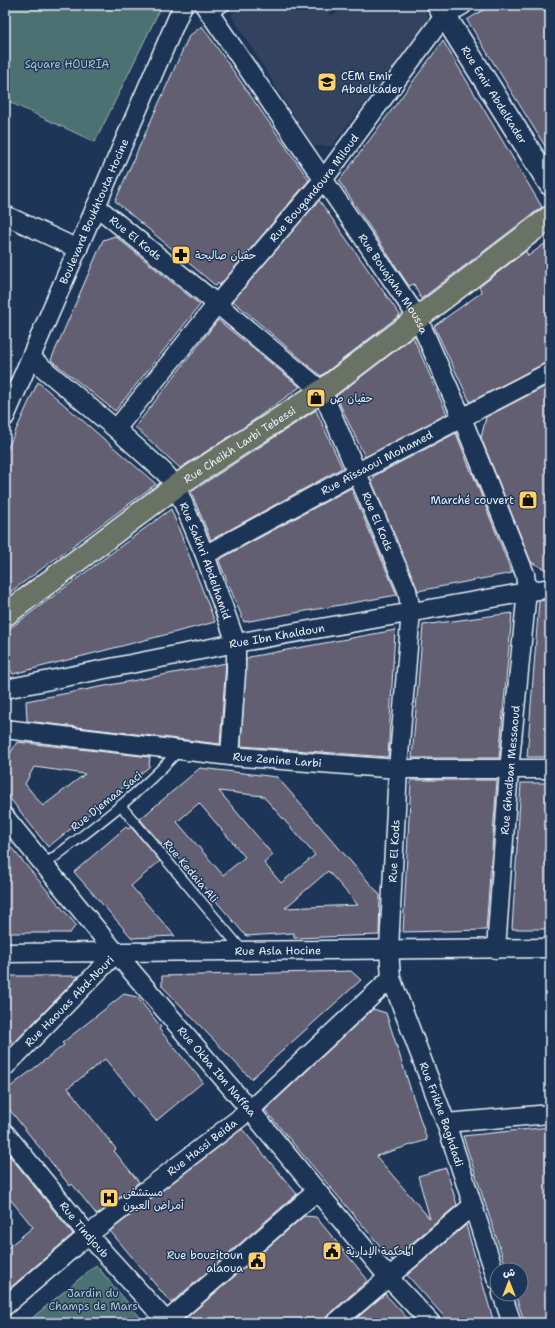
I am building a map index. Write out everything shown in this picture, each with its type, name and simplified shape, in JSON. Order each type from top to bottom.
[{"type":"main road","name":"Rue Cheikh Larbi Tebessi","points":[[5,615],[176,486],[322,391],[550,217]]},
{"type":"street","name":"Boulevard Boukhtouta Hocine","points":[[5,417],[183,5]]},
{"type":"street","points":[[441,11],[463,5]]},
{"type":"street","name":"Rue Bouajaha Moussa","points":[[207,10],[418,318],[462,418],[525,574],[527,591]]},
{"type":"street","name":"Rue Bougandoura Miloud","points":[[116,429],[217,304],[323,180],[441,11]]},
{"type":"street","name":"Rue Emir Abdelkader","points":[[441,11],[550,184]]},
{"type":"street","name":"Rue El Kods","points":[[96,206],[322,391],[358,472],[407,590],[411,611],[398,769],[389,949]]},
{"type":"street","points":[[5,215],[78,249]]},
{"type":"street","name":"Rue Sakhri Abdelhamid","points":[[31,358],[116,429],[164,472],[176,486],[205,555],[236,643],[236,673],[230,756]]},
{"type":"street","name":"Rue Aïssaoui Mohamed","points":[[205,555],[358,472],[550,372]]},
{"type":"street","name":"Rue Ibn Khaldoun","points":[[5,689],[236,643],[411,611],[550,588]]},
{"type":"street","name":"Rue Ghadban Messaoud","points":[[496,948],[510,770],[527,591]]},
{"type":"street","name":"Rue Zenine Larbi","points":[[5,729],[230,756],[398,769],[550,770]]},
{"type":"street","name":"Rue Okba Ibn Naffaa","points":[[5,817],[116,953],[250,1110],[389,1278],[431,1323]]},
{"type":"street","name":"Rue Asla Hocine","points":[[5,953],[550,948]]},
{"type":"street","name":"Rue Frikhe Baghdadi","points":[[389,949],[391,978],[446,1123],[491,1262]]},
{"type":"street","name":"Rue Haouas Abd-Nouri","points":[[5,1067],[116,953]]},
{"type":"street","name":"Rue Hassi Beida","points":[[7,1300],[88,1235],[250,1110],[391,978]]},
{"type":"street","points":[[446,1123],[550,1114]]},
{"type":"street","name":"Rue Tindjoub","points":[[5,1133],[88,1235],[167,1322]]},
{"type":"street","points":[[167,1322],[317,1191]]},
{"type":"street","points":[[335,1323],[472,1206]]},
{"type":"street","points":[[505,1302],[512,1323]]},
{"type":"lane","points":[[207,10],[226,5]]},
{"type":"lane","name":"Rue Djemaa Saci","points":[[44,865],[121,806],[164,768],[179,750]]},
{"type":"lane","name":"Rue Kedaia Ali","points":[[121,806],[243,951]]},
{"type":"shaded area","name":"CEM Emir Abdelkader","points":[[246,5],[324,5],[331,16],[350,5],[421,5],[429,19],[332,146],[313,146],[231,15]]},
{"type":"green space","name":"Square HOURIA","points":[[5,5],[162,5],[95,142],[5,100]]},
{"type":"green space","name":"Jardin du Champs de Mars","points":[[96,1265],[145,1323],[26,1323]]},
{"type":"building","points":[[491,5],[550,5],[550,154],[467,20]]},
{"type":"building","points":[[202,26],[309,180],[220,285],[218,283],[216,286],[115,201],[189,36]]},
{"type":"building","points":[[443,41],[542,207],[421,299],[414,284],[409,286],[339,181]]},
{"type":"building","points":[[319,200],[400,315],[321,376],[233,301]]},
{"type":"building","points":[[115,236],[200,305],[115,411],[51,360],[103,240]]},
{"type":"building","points":[[550,240],[550,362],[545,363],[470,402],[434,326],[482,292],[479,287],[526,251],[528,256]]},
{"type":"building","points":[[218,320],[300,387],[240,430],[180,468],[135,427]]},
{"type":"building","points":[[413,337],[447,414],[365,457],[336,396]]},
{"type":"building","points":[[38,382],[156,484],[5,596],[5,454]]},
{"type":"building","name":"Marché couvert","points":[[550,384],[550,572],[531,562],[481,438],[486,417]]},
{"type":"building","points":[[316,410],[342,468],[211,540],[191,492]]},
{"type":"building","points":[[456,433],[512,573],[418,591],[371,480],[375,478],[374,476]]},
{"type":"building","points":[[351,488],[397,595],[244,622],[219,561],[220,559]]},
{"type":"building","points":[[171,509],[215,622],[13,674],[5,663],[5,632]]},
{"type":"building","points":[[550,599],[550,757],[527,757],[539,601]]},
{"type":"building","points":[[512,613],[499,758],[412,758],[423,625]]},
{"type":"building","points":[[395,630],[388,757],[241,746],[246,658]]},
{"type":"building","points":[[226,663],[220,744],[27,721],[26,701]]},
{"type":"building","points":[[17,742],[150,757],[149,767],[48,847],[5,792],[5,762]],"holes":[[[34,767],[85,774],[43,806],[25,784]]]},
{"type":"building","points":[[200,768],[277,777],[380,895],[379,935],[294,938],[294,933],[246,936],[172,850],[169,853],[140,819]],"holes":[[[219,791],[263,796],[315,855],[281,883],[264,863],[273,855]],[[199,803],[245,857],[223,875],[177,822]],[[328,871],[358,905],[285,908]]]},
{"type":"building","points":[[411,780],[497,780],[486,930],[403,932]]},
{"type":"building","points":[[521,783],[550,783],[550,929],[512,929]]},
{"type":"building","points":[[126,827],[128,829],[131,827],[160,861],[131,886],[175,936],[132,938],[74,872]]},
{"type":"building","points":[[5,840],[76,925],[70,933],[5,933]]},
{"type":"building","points":[[351,971],[361,980],[251,1079],[162,986],[162,976]]},
{"type":"building","points":[[5,976],[79,976],[14,1043],[5,1036]]},
{"type":"building","points":[[124,994],[137,997],[161,1027],[159,1029],[203,1082],[156,1121],[105,1059],[68,1088],[116,1149],[114,1151],[139,1182],[97,1215],[72,1184],[70,1186],[5,1104],[5,1091],[64,1045],[62,1043]]},
{"type":"building","points":[[373,1009],[386,1013],[427,1140],[376,1156],[430,1219],[418,1176],[446,1168],[457,1205],[392,1260],[265,1110]]},
{"type":"building","points":[[550,1127],[550,1323],[525,1323],[518,1302],[529,1302],[529,1262],[504,1262],[463,1136]]},
{"type":"building","points":[[242,1129],[297,1194],[171,1303],[110,1231]]},
{"type":"building","points":[[5,1150],[73,1234],[10,1288],[5,1282],[5,1250],[33,1227],[5,1193]]},
{"type":"building","points":[[304,1216],[316,1217],[367,1279],[366,1282],[328,1315],[325,1319],[325,1323],[188,1323],[185,1319]]},
{"type":"building","points":[[466,1225],[494,1323],[450,1323],[407,1275]]},
{"type":"building","points":[[385,1294],[412,1323],[351,1323]]},
{"type":"place","name":"CEM Emir Abdelkader","points":[[327,82]]},
{"type":"place","name":"حفيان صاليحة","points":[[181,255]]},
{"type":"place","name":"حفيان ص","points":[[316,398]]},
{"type":"place","name":"Marché couvert","points":[[528,500]]},
{"type":"place","name":"مستشفى أمراض العيون","points":[[109,1198]]},
{"type":"place","name":"المحكمة الإدارية","points":[[332,1251]]},
{"type":"place","name":"Rue bouzitoun alaoua","points":[[257,1261]]}]
